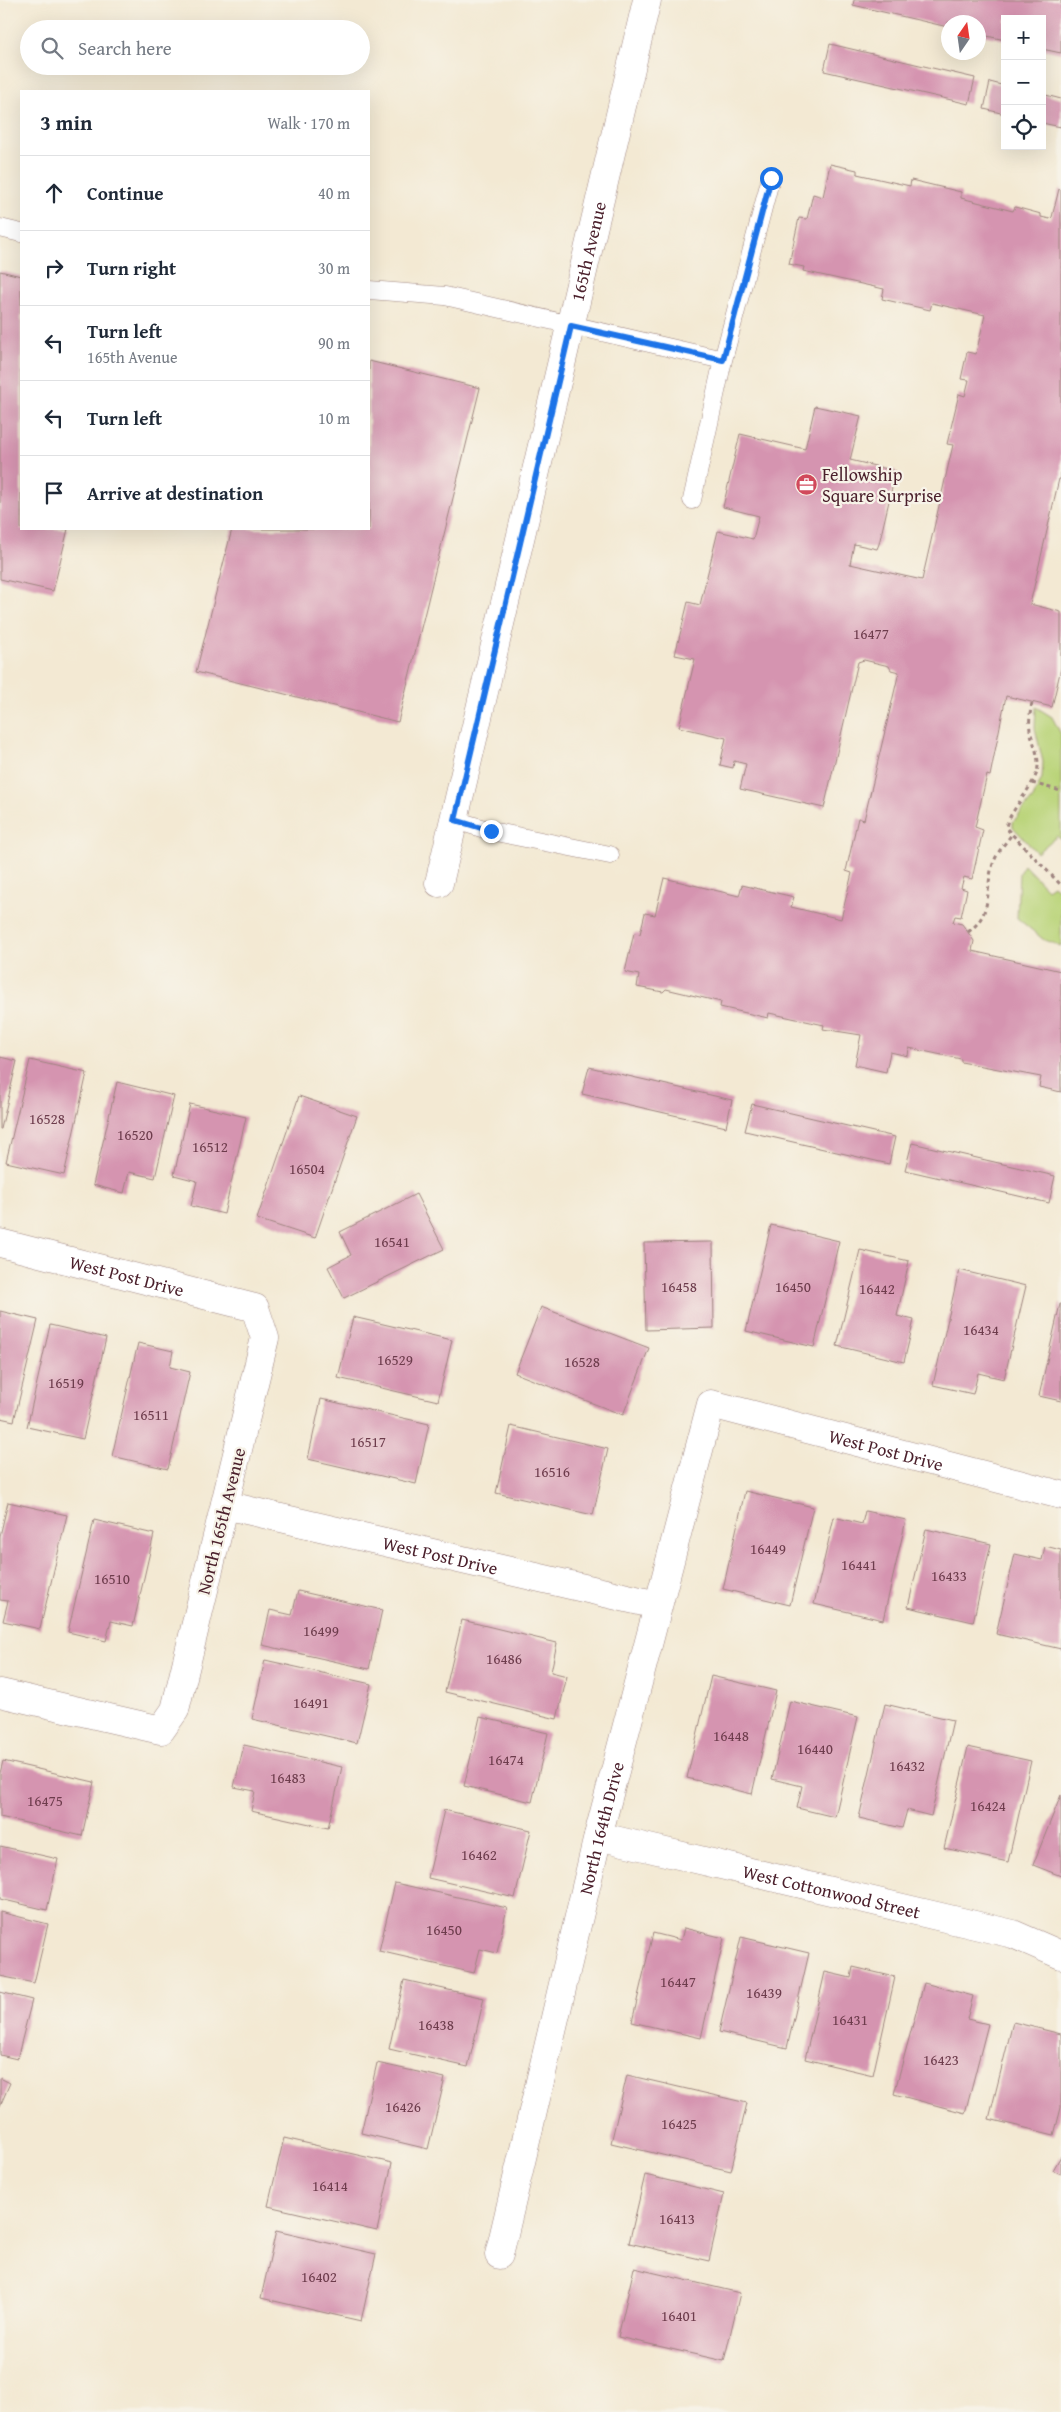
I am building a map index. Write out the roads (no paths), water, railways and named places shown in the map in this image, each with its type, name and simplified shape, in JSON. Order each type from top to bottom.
[{"type":"street","name":"165th Avenue","points":[[440,883],[647,0]]},
{"type":"street","name":"West Post Drive","points":[[0,1243],[255,1308]]},
{"type":"street","name":"North 165th Avenue","points":[[0,1693],[161,1730],[175,1710],[265,1338],[255,1308]]},
{"type":"street","name":"West Post Drive","points":[[710,1404],[1061,1495]]},
{"type":"street","name":"North 164th Drive","points":[[498,2255],[598,1836],[710,1404]]},
{"type":"street","name":"West Post Drive","points":[[225,1505],[657,1605]]},
{"type":"street","name":"West Cottonwood Street","points":[[598,1836],[1013,1934],[1061,1955]]},
{"type":"lane","points":[[692,500],[723,360],[771,178]]},
{"type":"lane","points":[[0,228],[20,233]]},
{"type":"lane","points":[[370,290],[445,296],[723,360]]},
{"type":"lane","points":[[455,820],[491,831],[610,855]]},
{"type":"place","name":"Fellowship Square Surprise","points":[[806,484]]}]
